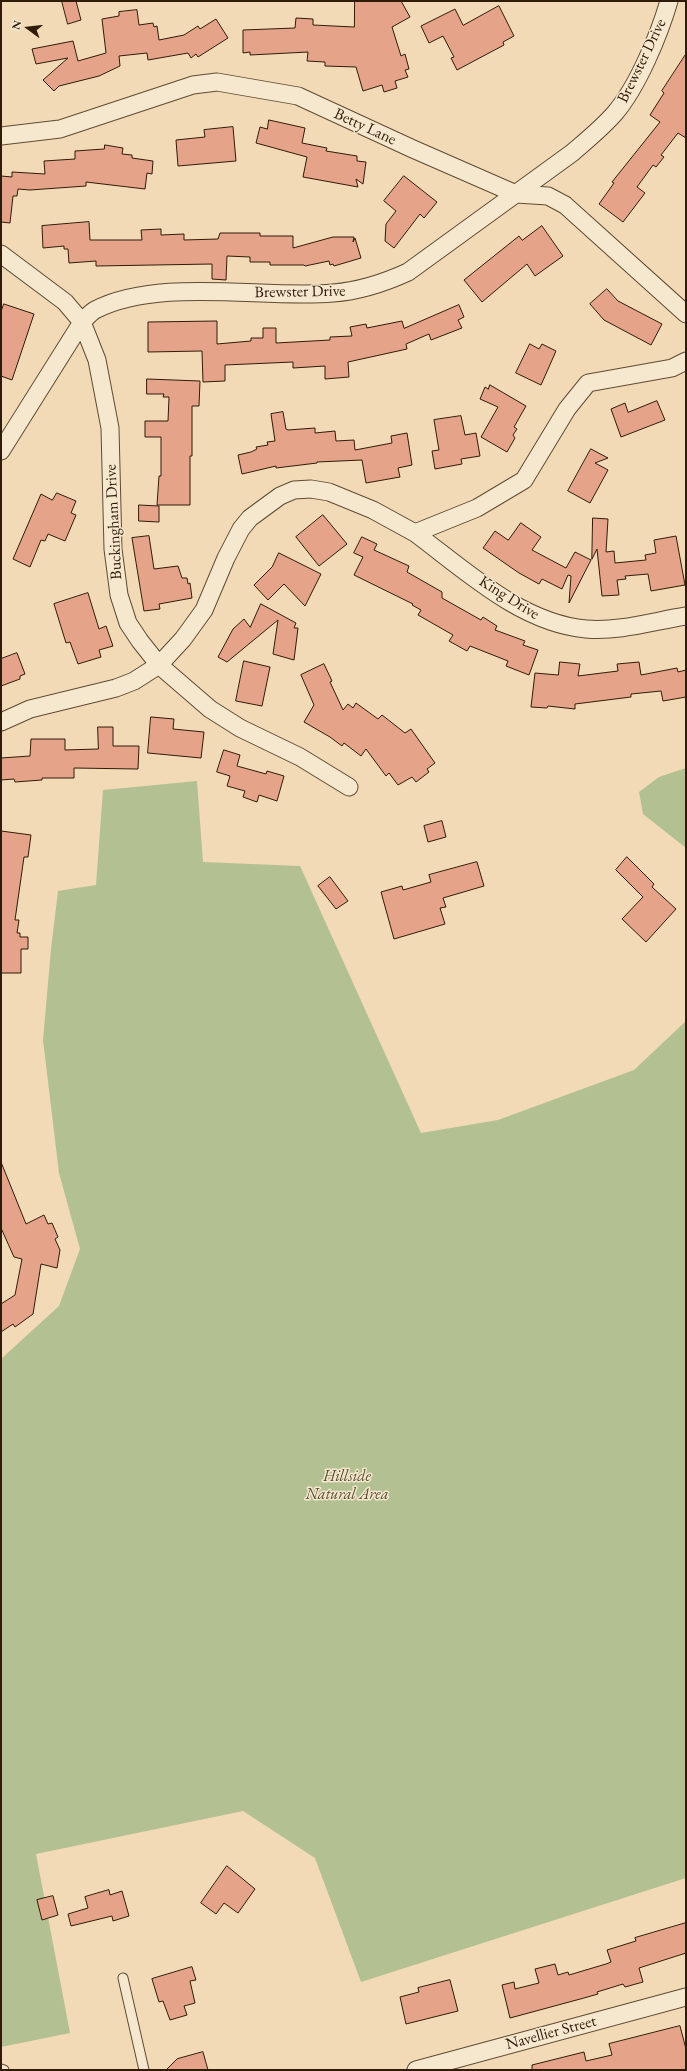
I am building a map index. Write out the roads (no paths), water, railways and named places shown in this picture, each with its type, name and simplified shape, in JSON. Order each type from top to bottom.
[{"type":"street","name":"Brewster Drive","points":[[1,451],[82,322],[94,311],[136,295],[184,292],[332,293],[383,283],[408,272],[516,194],[596,133],[616,112],[633,87],[669,1]]},
{"type":"street","name":"Betty Lane","points":[[1,136],[60,129],[193,85],[217,82],[298,96],[516,194],[548,196],[565,205],[686,314]]},
{"type":"street","name":"Buckingham Drive","points":[[1,254],[65,302],[82,322],[97,360],[110,428],[113,550],[119,595],[128,623],[158,665],[210,709],[240,728],[300,757],[349,787]]},
{"type":"street","points":[[415,533],[477,508],[524,480],[567,409],[588,383],[672,368],[686,361]]},
{"type":"street","name":"King Drive","points":[[1,722],[30,709],[116,688],[134,681],[158,665],[183,639],[204,610],[226,558],[241,529],[250,518],[280,496],[294,490],[311,489],[329,492],[373,510],[415,533],[499,595],[524,611],[553,623],[587,629],[618,628],[686,616]]},
{"type":"street","name":"Navellier Street","points":[[416,2070],[686,1997]]},
{"type":"lane","points":[[123,1978],[144,2070]]},
{"type":"park label","name":"Hillside Natural Area","points":[[347,1486]]}]
